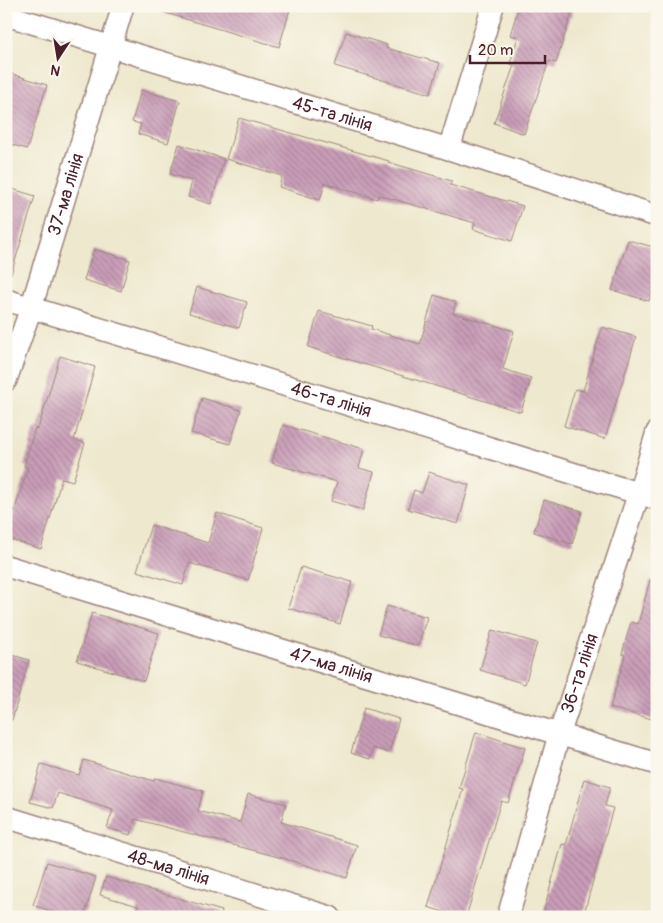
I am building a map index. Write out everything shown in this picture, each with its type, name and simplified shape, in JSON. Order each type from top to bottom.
[{"type":"street","name":"37-ма лінія","points":[[6,380],[31,308],[122,6]]},
{"type":"street","points":[[449,149],[493,6]]},
{"type":"street","name":"45-та лінія","points":[[6,15],[449,149],[657,216]]},
{"type":"street","name":"46-та лінія","points":[[6,300],[648,496]]},
{"type":"street","name":"36-та лінія","points":[[508,917],[559,736],[648,496],[657,432]]},
{"type":"street","name":"47-ма лінія","points":[[6,566],[559,736],[657,764]]},
{"type":"street","name":"48-ма лінія","points":[[6,817],[330,917]]},
{"type":"building","points":[[163,6],[291,6],[279,47],[162,12]]},
{"type":"building","points":[[519,6],[574,6],[556,63],[549,61],[524,134],[494,123],[514,65],[510,64],[518,37],[510,35]]},
{"type":"building","points":[[346,32],[387,45],[386,48],[440,63],[430,94],[335,66]]},
{"type":"building","points":[[6,72],[47,85],[27,149],[6,143]]},
{"type":"building","points":[[141,90],[180,101],[168,143],[138,134],[141,124],[132,122]]},
{"type":"building","points":[[239,118],[389,161],[452,181],[450,185],[523,206],[512,241],[473,229],[475,223],[379,195],[377,199],[325,183],[320,200],[279,187],[282,176],[226,159]]},
{"type":"building","points":[[179,144],[224,159],[211,204],[188,197],[192,181],[170,174]]},
{"type":"building","points":[[6,187],[35,196],[11,274],[6,273]]},
{"type":"building","points":[[628,240],[657,248],[657,276],[649,301],[612,290]]},
{"type":"building","points":[[94,249],[130,260],[121,291],[84,280]]},
{"type":"building","points":[[197,287],[247,302],[239,328],[189,313]]},
{"type":"building","points":[[434,295],[456,302],[453,313],[514,331],[503,369],[531,378],[521,412],[308,347],[319,311],[372,326],[371,329],[420,344]]},
{"type":"building","points":[[602,327],[636,337],[605,439],[564,426],[575,389],[583,391]]},
{"type":"building","points":[[60,356],[95,367],[74,440],[85,443],[73,481],[62,478],[41,549],[6,538],[28,467],[24,466],[35,428],[38,429]]},
{"type":"building","points":[[202,398],[241,410],[230,444],[191,433]]},
{"type":"building","points":[[283,425],[364,449],[359,468],[374,472],[363,510],[331,501],[337,482],[272,463]]},
{"type":"building","points":[[429,472],[469,485],[458,524],[408,509],[414,490],[422,493]]},
{"type":"building","points":[[544,500],[582,511],[572,544],[534,532]]},
{"type":"building","points":[[217,513],[263,528],[248,580],[189,563],[183,585],[137,571],[151,525],[208,543]]},
{"type":"building","points":[[301,567],[352,582],[340,624],[288,608]]},
{"type":"building","points":[[650,580],[657,581],[657,704],[652,719],[610,708],[625,655],[622,654],[631,622],[638,624]]},
{"type":"building","points":[[387,606],[427,617],[418,646],[378,635]]},
{"type":"building","points":[[92,613],[159,633],[144,681],[77,661]]},
{"type":"building","points":[[492,630],[537,643],[525,684],[480,670]]},
{"type":"building","points":[[6,653],[29,660],[12,720],[6,720]]},
{"type":"building","points":[[364,708],[399,719],[389,753],[373,748],[370,759],[351,753]]},
{"type":"building","points":[[476,732],[525,748],[508,803],[501,801],[466,917],[459,917],[428,907],[463,789],[459,788]]},
{"type":"building","points":[[84,760],[154,781],[155,778],[203,791],[198,811],[240,822],[248,794],[286,804],[281,822],[357,845],[347,878],[286,859],[135,819],[130,835],[107,828],[113,810],[58,793],[53,808],[30,802],[41,764],[79,775]]},
{"type":"building","points":[[584,779],[610,787],[605,806],[613,808],[583,917],[542,917],[562,844],[566,845]]},
{"type":"building","points":[[47,862],[96,877],[84,917],[69,917],[33,905]]},
{"type":"building","points":[[106,877],[222,911],[221,917],[135,917],[138,906],[100,895]]}]
